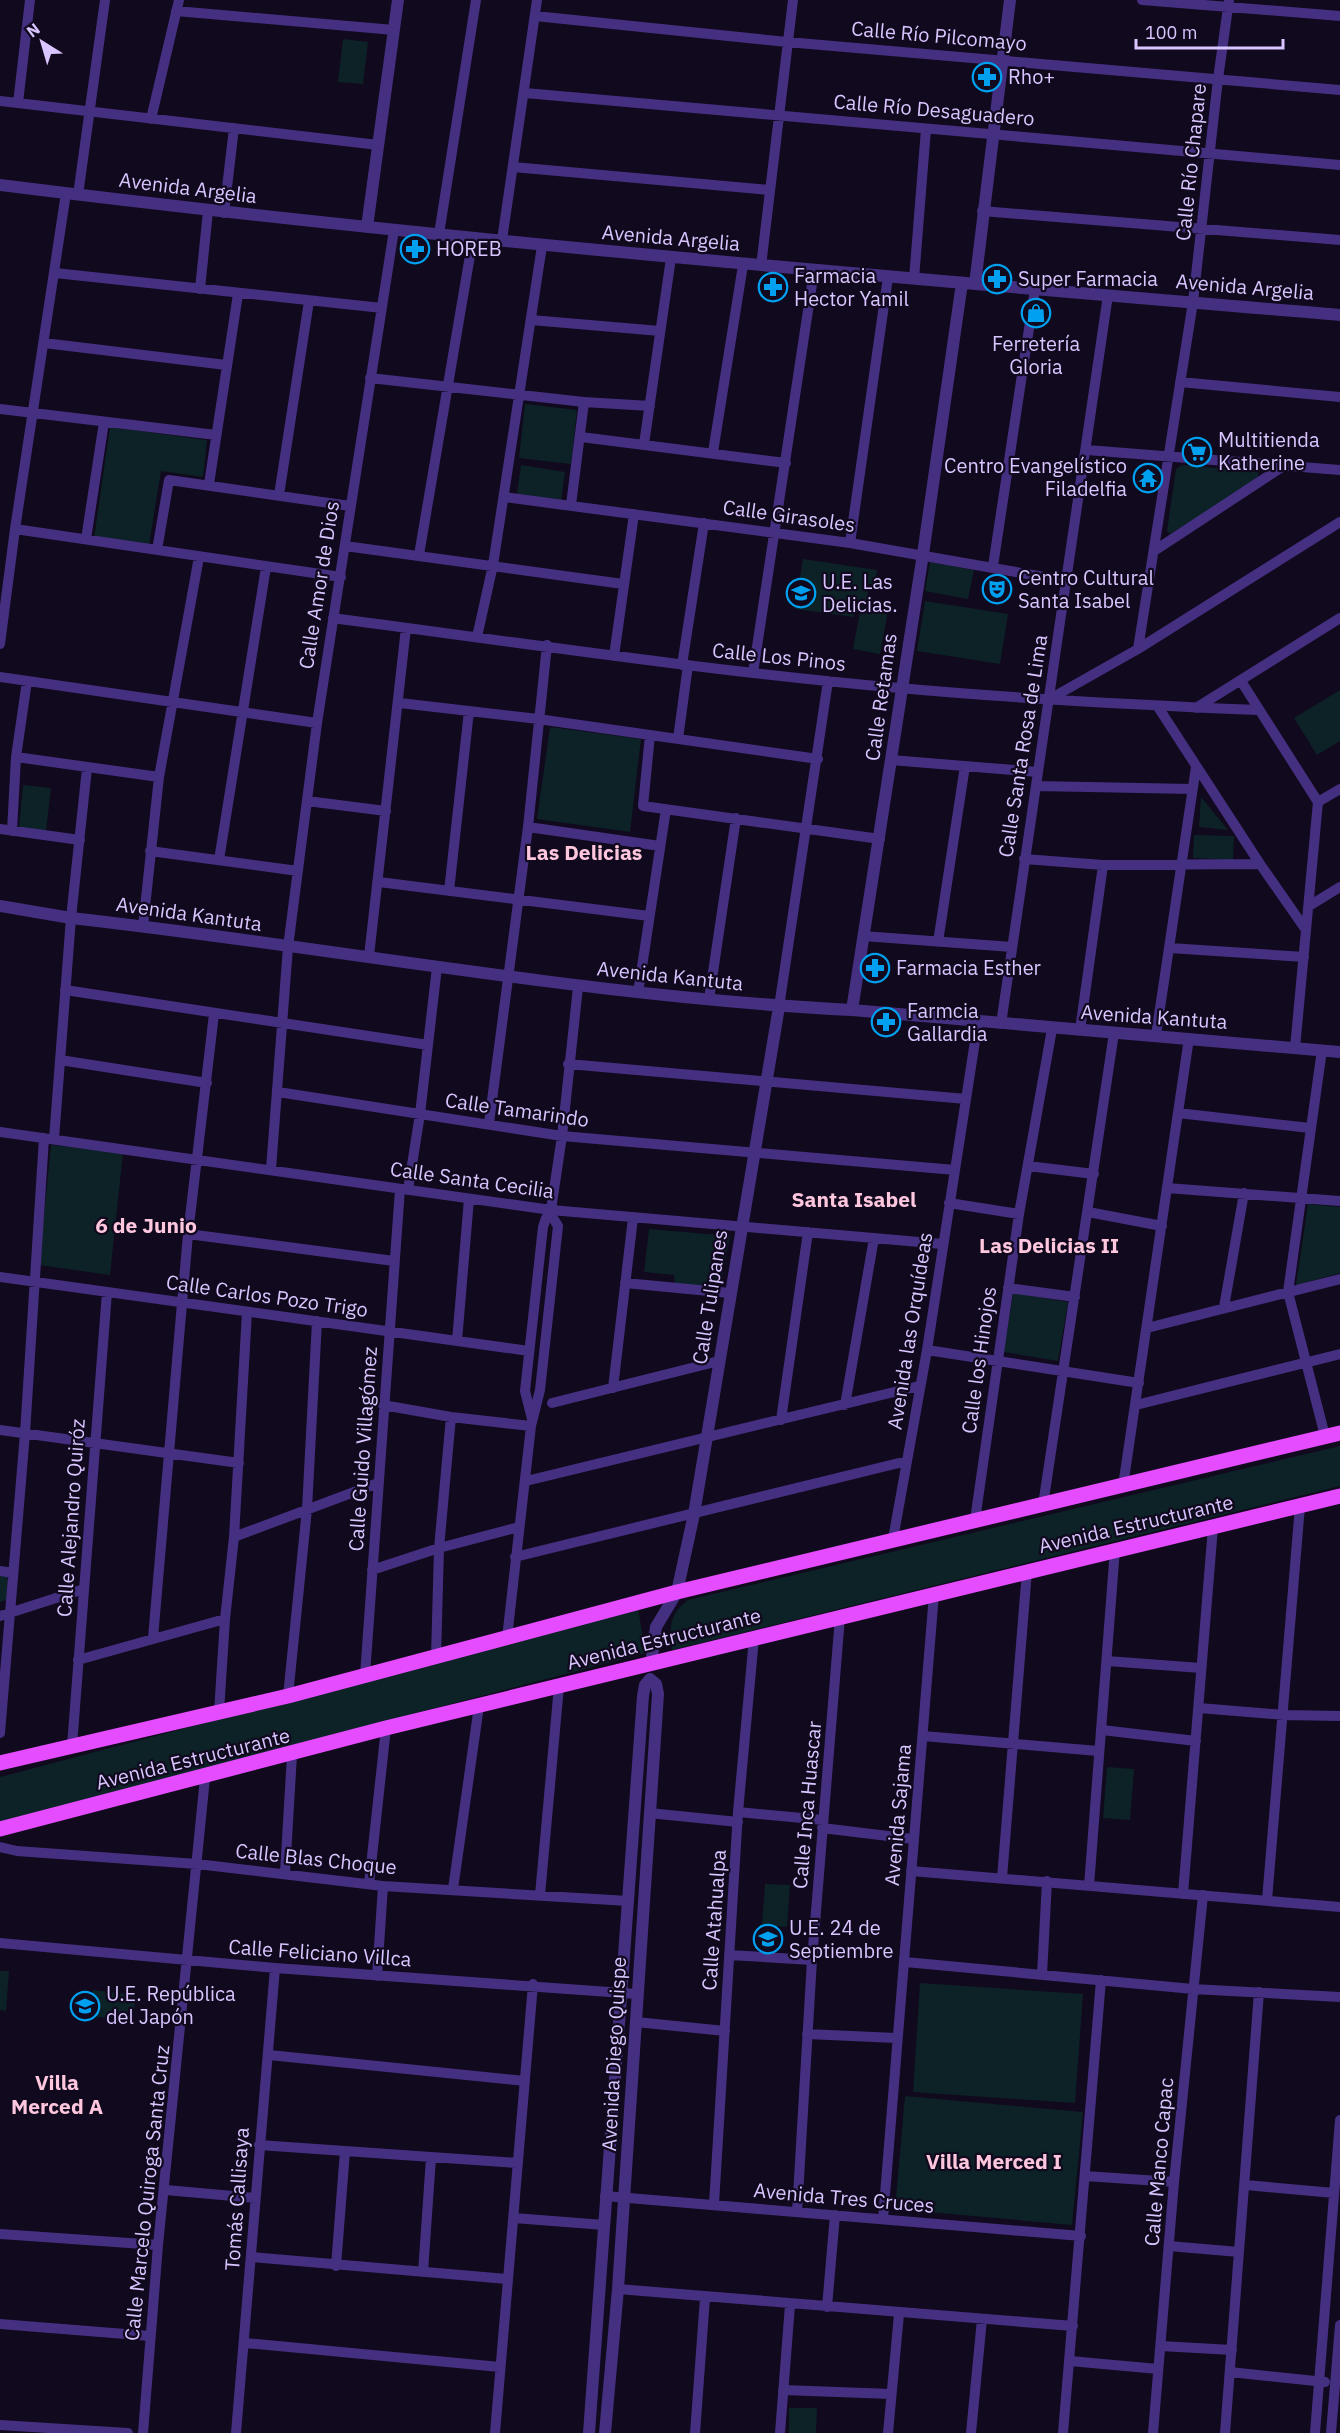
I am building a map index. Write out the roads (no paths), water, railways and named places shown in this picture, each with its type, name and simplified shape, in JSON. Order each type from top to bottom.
[{"type":"main road","name":"Avenida Estructurante","points":[[0,1763],[288,1696],[677,1592],[1332,1434]]},
{"type":"main road","name":"Avenida Estructurante","points":[[0,1829],[205,1778],[386,1728],[559,1686],[651,1671],[754,1638],[1340,1496]]},
{"type":"street","points":[[18,103],[30,0]]},
{"type":"street","points":[[0,644],[32,413],[55,273],[90,111],[105,0]]},
{"type":"street","points":[[366,227],[398,0]]},
{"type":"street","points":[[439,234],[476,0]]},
{"type":"street","points":[[502,240],[537,0]]},
{"type":"street","points":[[761,266],[777,115],[793,0]]},
{"type":"street","name":"Calle Retamas","points":[[852,1010],[880,839],[900,688],[982,211],[1004,59],[1010,0]]},
{"type":"street","points":[[1142,0],[1229,4],[1340,16]]},
{"type":"street","name":"Calle Río Chapare","points":[[1138,649],[1193,302],[1218,79],[1229,4]]},
{"type":"street","points":[[151,118],[177,6],[394,30]]},
{"type":"street","name":"Calle Río Pilcomayo","points":[[535,16],[787,42],[1004,59],[1340,90]]},
{"type":"street","name":"Calle Río Desaguadero","points":[[525,93],[1340,165]]},
{"type":"street","points":[[0,101],[378,145]]},
{"type":"street","points":[[224,213],[234,128]]},
{"type":"street","points":[[914,279],[926,129]]},
{"type":"street","points":[[513,167],[769,190]]},
{"type":"street","name":"Avenida Argelia","points":[[0,185],[224,213],[502,240],[542,246],[1340,315]]},
{"type":"street","points":[[200,289],[208,211]]},
{"type":"street","points":[[982,211],[1340,240]]},
{"type":"street","name":"Calle Amor de Dios","points":[[271,1169],[285,1022],[288,947],[316,723],[394,230]]},
{"type":"street","points":[[418,555],[449,387],[473,238]]},
{"type":"street","points":[[477,637],[493,565],[542,246]]},
{"type":"street","points":[[644,444],[671,258]]},
{"type":"street","points":[[713,452],[743,265]]},
{"type":"street","points":[[753,673],[814,271]]},
{"type":"street","points":[[55,273],[309,302],[382,308]]},
{"type":"street","points":[[850,543],[888,277]]},
{"type":"street","points":[[993,566],[1035,289]]},
{"type":"street","points":[[209,484],[238,294]]},
{"type":"street","name":"Calle Santa Rosa de Lima","points":[[1001,1024],[1108,295]]},
{"type":"street","points":[[279,495],[309,302]]},
{"type":"street","points":[[531,320],[660,331]]},
{"type":"street","points":[[44,343],[226,365]]},
{"type":"street","points":[[370,378],[584,402],[650,406]]},
{"type":"street","points":[[1180,382],[1340,397]]},
{"type":"street","points":[[571,505],[584,402]]},
{"type":"street","points":[[0,409],[216,435]]},
{"type":"street","points":[[86,539],[104,422]]},
{"type":"street","points":[[581,437],[786,463]]},
{"type":"street","points":[[1087,450],[1340,470]]},
{"type":"street","points":[[1154,551],[1282,467]]},
{"type":"street","points":[[157,550],[169,480],[350,506]]},
{"type":"street","name":"Calle Girasoles","points":[[504,497],[850,543],[993,566],[1067,581]]},
{"type":"street","points":[[614,656],[634,514]]},
{"type":"street","points":[[1048,700],[1138,649],[1340,522]]},
{"type":"street","points":[[678,739],[685,665],[704,523]]},
{"type":"street","points":[[15,529],[340,578]]},
{"type":"street","points":[[345,546],[623,584]]},
{"type":"street","points":[[143,926],[159,777],[199,557]]},
{"type":"street","points":[[219,860],[266,567]]},
{"type":"street","name":"Calle Los Pinos","points":[[333,618],[547,645],[614,656],[828,681],[1048,700],[1259,710]]},
{"type":"street","points":[[1196,708],[1340,618]]},
{"type":"street","points":[[369,956],[400,703],[406,628]]},
{"type":"street","points":[[489,1123],[510,976],[547,645]]},
{"type":"street","points":[[0,677],[316,723]]},
{"type":"street","points":[[12,831],[16,757],[27,681]]},
{"type":"street","points":[[779,1007],[808,829],[828,681]]},
{"type":"street","points":[[1241,681],[1318,802],[1295,1048]]},
{"type":"street","points":[[400,703],[538,719],[818,759]]},
{"type":"street","points":[[1158,707],[1260,864],[1306,930]]},
{"type":"street","points":[[449,891],[469,711]]},
{"type":"street","points":[[650,735],[644,806],[880,839]]},
{"type":"street","points":[[16,757],[159,777]]},
{"type":"street","points":[[891,760],[1038,772]]},
{"type":"street","points":[[939,942],[965,766]]},
{"type":"street","points":[[1156,1035],[1196,767]]},
{"type":"street","points":[[0,1733],[5,1614],[13,1573],[49,1139],[60,1060],[71,918],[87,768]]},
{"type":"street","points":[[1036,786],[1192,789]]},
{"type":"street","points":[[1318,802],[1340,789]]},
{"type":"street","points":[[307,801],[386,811]]},
{"type":"street","points":[[638,993],[666,809]]},
{"type":"street","points":[[709,999],[736,818]]},
{"type":"street","points":[[528,827],[660,846]]},
{"type":"street","points":[[0,829],[80,840]]},
{"type":"street","points":[[150,851],[298,871]]},
{"type":"street","points":[[1024,859],[1103,865],[1260,864]]},
{"type":"street","points":[[1080,1030],[1103,865]]},
{"type":"street","points":[[379,882],[649,916]]},
{"type":"street","points":[[1309,906],[1340,887]]},
{"type":"street","name":"Avenida Kantuta","points":[[0,906],[71,918],[369,956],[578,987],[779,1007],[852,1010],[1340,1052]]},
{"type":"street","points":[[863,936],[1012,947]]},
{"type":"street","points":[[1170,948],[1304,957]]},
{"type":"street","name":"Calle Guido Villagómez","points":[[365,1675],[394,1261],[404,1189],[420,1114],[437,967]]},
{"type":"street","points":[[531,1423],[525,1394],[529,1351],[544,1224],[551,1212],[562,1136],[578,987]]},
{"type":"street","points":[[65,990],[428,1045]]},
{"type":"street","name":"Calle Tulipanes","points":[[677,1592],[694,1514],[779,1007]]},
{"type":"street","points":[[153,1638],[188,1234],[207,1083],[213,1014]]},
{"type":"street","name":"Avenida las Orquídeas","points":[[893,1539],[927,1350],[978,1022]]},
{"type":"street","name":"Calle los Hinojos","points":[[975,1520],[1019,1214],[1052,1029]]},
{"type":"street","points":[[1043,1504],[1062,1371],[1095,1174],[1114,1033]]},
{"type":"street","points":[[1123,1486],[1189,1038]]},
{"type":"street","points":[[1322,1050],[1288,1292],[1305,1363],[1332,1434]]},
{"type":"street","points":[[60,1060],[207,1083]]},
{"type":"street","points":[[568,1064],[966,1099]]},
{"type":"street","name":"Calle Tamarindo","points":[[278,1092],[562,1136],[955,1170]]},
{"type":"street","points":[[1178,1113],[1310,1128]]},
{"type":"street","name":"Calle Santa Cecilia","points":[[0,1132],[271,1169],[551,1212],[942,1244]]},
{"type":"street","points":[[1028,1166],[1095,1174]]},
{"type":"street","points":[[1167,1188],[1340,1202]]},
{"type":"street","points":[[1224,1307],[1244,1193]]},
{"type":"street","points":[[457,1341],[469,1199]]},
{"type":"street","points":[[949,1203],[1019,1214]]},
{"type":"street","points":[[507,1638],[531,1423],[540,1390],[558,1226],[551,1212]]},
{"type":"street","points":[[1088,1212],[1162,1226]]},
{"type":"street","points":[[613,1388],[633,1218]]},
{"type":"street","points":[[780,1420],[808,1232]]},
{"type":"street","points":[[188,1234],[394,1261]]},
{"type":"street","points":[[845,1405],[874,1238]]},
{"type":"street","name":"Calle Carlos Pozo Trigo","points":[[0,1277],[529,1351]]},
{"type":"street","points":[[1147,1328],[1340,1279]]},
{"type":"street","points":[[625,1282],[730,1293]]},
{"type":"street","points":[[1008,1288],[1075,1297]]},
{"type":"street","name":"Calle Alejandro Quiróz","points":[[72,1746],[107,1292]]},
{"type":"street","points":[[219,1712],[225,1619],[234,1537],[247,1312]]},
{"type":"street","points":[[288,1696],[307,1509],[317,1322]]},
{"type":"street","points":[[927,1350],[1139,1383]]},
{"type":"street","points":[[1136,1405],[1340,1354]]},
{"type":"street","points":[[552,1403],[719,1361]]},
{"type":"street","points":[[526,1482],[919,1386]]},
{"type":"street","points":[[383,1405],[451,1417],[531,1423]]},
{"type":"street","points":[[436,1657],[440,1548],[451,1417]]},
{"type":"street","points":[[0,1430],[239,1463]]},
{"type":"street","points":[[515,1557],[907,1461]]},
{"type":"street","points":[[234,1537],[378,1483]]},
{"type":"street","points":[[1267,1900],[1300,1506]]},
{"type":"street","points":[[372,1570],[440,1548],[519,1527]]},
{"type":"street","points":[[1183,1894],[1213,1527]]},
{"type":"street","points":[[1089,1886],[1115,1550]]},
{"type":"street","points":[[1002,1878],[1027,1571]]},
{"type":"street","points":[[0,1572],[13,1573]]},
{"type":"street","points":[[5,1614],[84,1589]]},
{"type":"street","name":"Avenida Diego Quispe","points":[[589,2433],[604,2225],[604,2196],[643,1696],[651,1671],[656,1627],[677,1592]]},
{"type":"street","name":"Avenida Sajama","points":[[883,2219],[934,1594]]},
{"type":"street","name":"Calle Inca Huascar","points":[[797,2212],[812,1960],[840,1617]]},
{"type":"street","points":[[78,1660],[225,1619]]},
{"type":"street","name":"Calle Atahualpa","points":[[714,2204],[738,1817],[754,1638]]},
{"type":"street","points":[[1107,1661],[1202,1668]]},
{"type":"street","name":"Avenida Diego Quispe","points":[[605,2433],[625,2198],[658,1694],[651,1671]]},
{"type":"street","points":[[540,1895],[559,1686]]},
{"type":"street","points":[[453,1889],[479,1706]]},
{"type":"street","points":[[1198,1708],[1284,1715],[1340,1716]]},
{"type":"street","points":[[369,1884],[386,1728]]},
{"type":"street","points":[[1102,1730],[1196,1741]]},
{"type":"street","points":[[923,1736],[1012,1745],[1098,1750]]},
{"type":"street","points":[[285,1873],[292,1755]]},
{"type":"street","name":"Calle Marcelo Quiroga Santa Cruz","points":[[143,2433],[158,2245],[166,2190],[205,1778]]},
{"type":"street","points":[[649,1813],[823,1824],[913,1839]]},
{"type":"street","name":"Calle Blas Choque","points":[[0,1847],[17,1851],[285,1873],[383,1886],[628,1901]]},
{"type":"street","points":[[911,1871],[1340,1907]]},
{"type":"street","points":[[1042,1976],[1047,1881]]},
{"type":"street","points":[[376,1976],[383,1886]]},
{"type":"street","name":"Calle Manco Capac","points":[[1153,2433],[1174,2181],[1203,1895]]},
{"type":"street","name":"Calle Feliciano Villca","points":[[0,1943],[275,1968],[533,1984],[637,1994]]},
{"type":"street","points":[[729,1955],[812,1960]]},
{"type":"street","points":[[905,1962],[1193,1989],[1340,1997]]},
{"type":"street","name":"Tomás Callisaya","points":[[236,2433],[275,1968]]},
{"type":"street","points":[[1063,2433],[1101,1980]]},
{"type":"street","points":[[495,2433],[533,1984]]},
{"type":"street","points":[[1225,2433],[1246,2185],[1259,1992]]},
{"type":"street","points":[[636,2022],[725,2031]]},
{"type":"street","points":[[807,2034],[896,2038]]},
{"type":"street","points":[[269,2055],[525,2081]]},
{"type":"street","points":[[1315,2433],[1334,2193],[1339,2157],[1340,2120]]},
{"type":"street","points":[[259,2145],[517,2163]]},
{"type":"street","points":[[336,2266],[345,2151]]},
{"type":"street","points":[[423,2272],[431,2158]]},
{"type":"street","points":[[1085,2176],[1174,2181]]},
{"type":"street","points":[[1246,2185],[1334,2193]]},
{"type":"street","points":[[166,2190],[255,2198]]},
{"type":"street","name":"Avenida Tres Cruces","points":[[604,2196],[1081,2236]]},
{"type":"street","points":[[827,2307],[835,2214]]},
{"type":"street","points":[[514,2218],[604,2225]]},
{"type":"street","points":[[0,2234],[158,2245]]},
{"type":"street","points":[[1169,2246],[1239,2252]]},
{"type":"street","points":[[251,2257],[507,2279]]},
{"type":"street","points":[[618,2289],[899,2314],[1073,2326]]},
{"type":"street","points":[[695,2433],[705,2298]]},
{"type":"street","points":[[780,2433],[790,2305]]},
{"type":"street","points":[[888,2433],[899,2314]]},
{"type":"street","points":[[971,2433],[981,2319]]},
{"type":"street","points":[[0,2324],[150,2336]]},
{"type":"street","points":[[1331,2433],[1336,2417],[1334,2383],[1340,2331]]},
{"type":"street","points":[[244,2343],[500,2367]]},
{"type":"street","points":[[1161,2346],[1232,2350]]},
{"type":"street","points":[[1070,2361],[1158,2368]]},
{"type":"street","points":[[1230,2372],[1334,2383]]},
{"type":"street","points":[[783,2390],[891,2394]]},
{"type":"street","points":[[0,2425],[128,2433]]},
{"type":"place","name":"Rho+","points":[[987,77]]},
{"type":"place","name":"HOREB","points":[[415,249]]},
{"type":"place","name":"Super Farmacia","points":[[997,279]]},
{"type":"place","name":"Farmacia Hector Yamil","points":[[773,287]]},
{"type":"place","name":"Ferretería Gloria","points":[[1036,313]]},
{"type":"place","name":"Multitienda Katherine","points":[[1197,452]]},
{"type":"place","name":"Centro Evangelístico Filadelfia","points":[[1148,478]]},
{"type":"place","name":"Centro Cultural Santa Isabel","points":[[997,589]]},
{"type":"place","name":"U.E. Las Delicias.","points":[[801,593]]},
{"type":"place","name":"Farmacia Esther","points":[[875,968]]},
{"type":"place","name":"Farmcia Gallardia","points":[[886,1022]]},
{"type":"place","name":"U.E. 24 de Septiembre","points":[[768,1939]]},
{"type":"place","name":"U.E. República del Japón","points":[[85,2006]]},
{"type":"district","name":"Las Delicias","points":[[584,853]]},
{"type":"district","name":"Santa Isabel","points":[[854,1200]]},
{"type":"district","name":"6 de Junio","points":[[146,1226]]},
{"type":"district","name":"Las Delicias II","points":[[1049,1246]]},
{"type":"district","name":"Villa Merced A","points":[[57,2095]]},
{"type":"district","name":"Villa Merced I","points":[[994,2162]]}]
